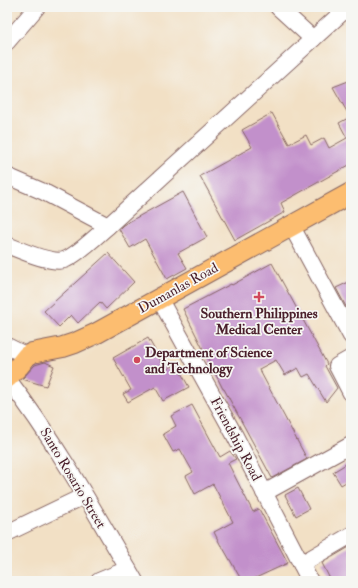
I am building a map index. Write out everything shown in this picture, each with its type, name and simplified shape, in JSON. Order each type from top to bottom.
[{"type":"main road","name":"Dumanlas Road","points":[[27,356],[32,353],[56,349],[75,343],[97,333],[351,192]]},
{"type":"main road","points":[[7,378],[27,356]]},
{"type":"street","points":[[7,42],[37,7]]},
{"type":"street","points":[[278,7],[313,39]]},
{"type":"street","points":[[7,245],[46,259],[62,260],[71,256],[108,226],[348,7]]},
{"type":"street","points":[[7,176],[44,192],[108,226]]},
{"type":"street","points":[[291,225],[351,336]]},
{"type":"street","name":"Friendship Road","points":[[159,298],[234,434],[310,581]]},
{"type":"street","points":[[7,346],[27,356]]},
{"type":"street","points":[[351,358],[337,366],[351,393]]},
{"type":"street","name":"Santo Rosario Street","points":[[7,378],[33,412],[51,440],[132,575]]},
{"type":"street","points":[[264,493],[351,445]]},
{"type":"street","points":[[7,533],[84,496]]},
{"type":"street","points":[[302,564],[351,535]]},
{"type":"street","points":[[99,581],[132,575]]},
{"type":"building","points":[[351,80],[351,164],[281,203],[285,212],[235,240],[200,176],[252,147],[242,130],[272,113],[289,144],[306,135],[311,145],[324,138],[329,148],[347,138],[339,123],[350,117],[333,87]]},
{"type":"building","points":[[183,192],[207,237],[178,253],[187,268],[167,279],[145,239],[130,248],[119,229],[123,225]]},
{"type":"building","points":[[108,253],[134,282],[106,309],[100,302],[78,323],[71,315],[59,327],[44,311]]},
{"type":"building","points":[[272,263],[327,364],[325,366],[337,388],[326,402],[309,374],[303,377],[298,368],[285,375],[276,360],[259,369],[307,459],[272,478],[223,389],[183,309]]},
{"type":"building","points":[[351,281],[351,316],[336,288]]},
{"type":"building","points":[[148,338],[166,370],[176,364],[189,387],[163,401],[155,387],[128,402],[123,394],[131,390],[113,358]]},
{"type":"building","points":[[45,362],[54,366],[46,386],[22,379],[35,365]]},
{"type":"building","points":[[192,405],[220,457],[230,451],[236,459],[228,463],[253,512],[259,509],[288,563],[249,581],[242,581],[214,532],[233,522],[213,484],[195,494],[186,476],[193,472],[180,449],[173,452],[163,434],[176,426],[171,416]]},
{"type":"building","points":[[351,461],[351,479],[341,485],[333,472]]},
{"type":"building","points":[[298,488],[309,509],[296,516],[285,495]]},
{"type":"building","points":[[351,546],[351,581],[331,581],[322,563]]},
{"type":"place","name":"Southern Philippines Medical Center","points":[[259,297]]},
{"type":"place","name":"Department of Science and Technology","points":[[137,360]]}]
